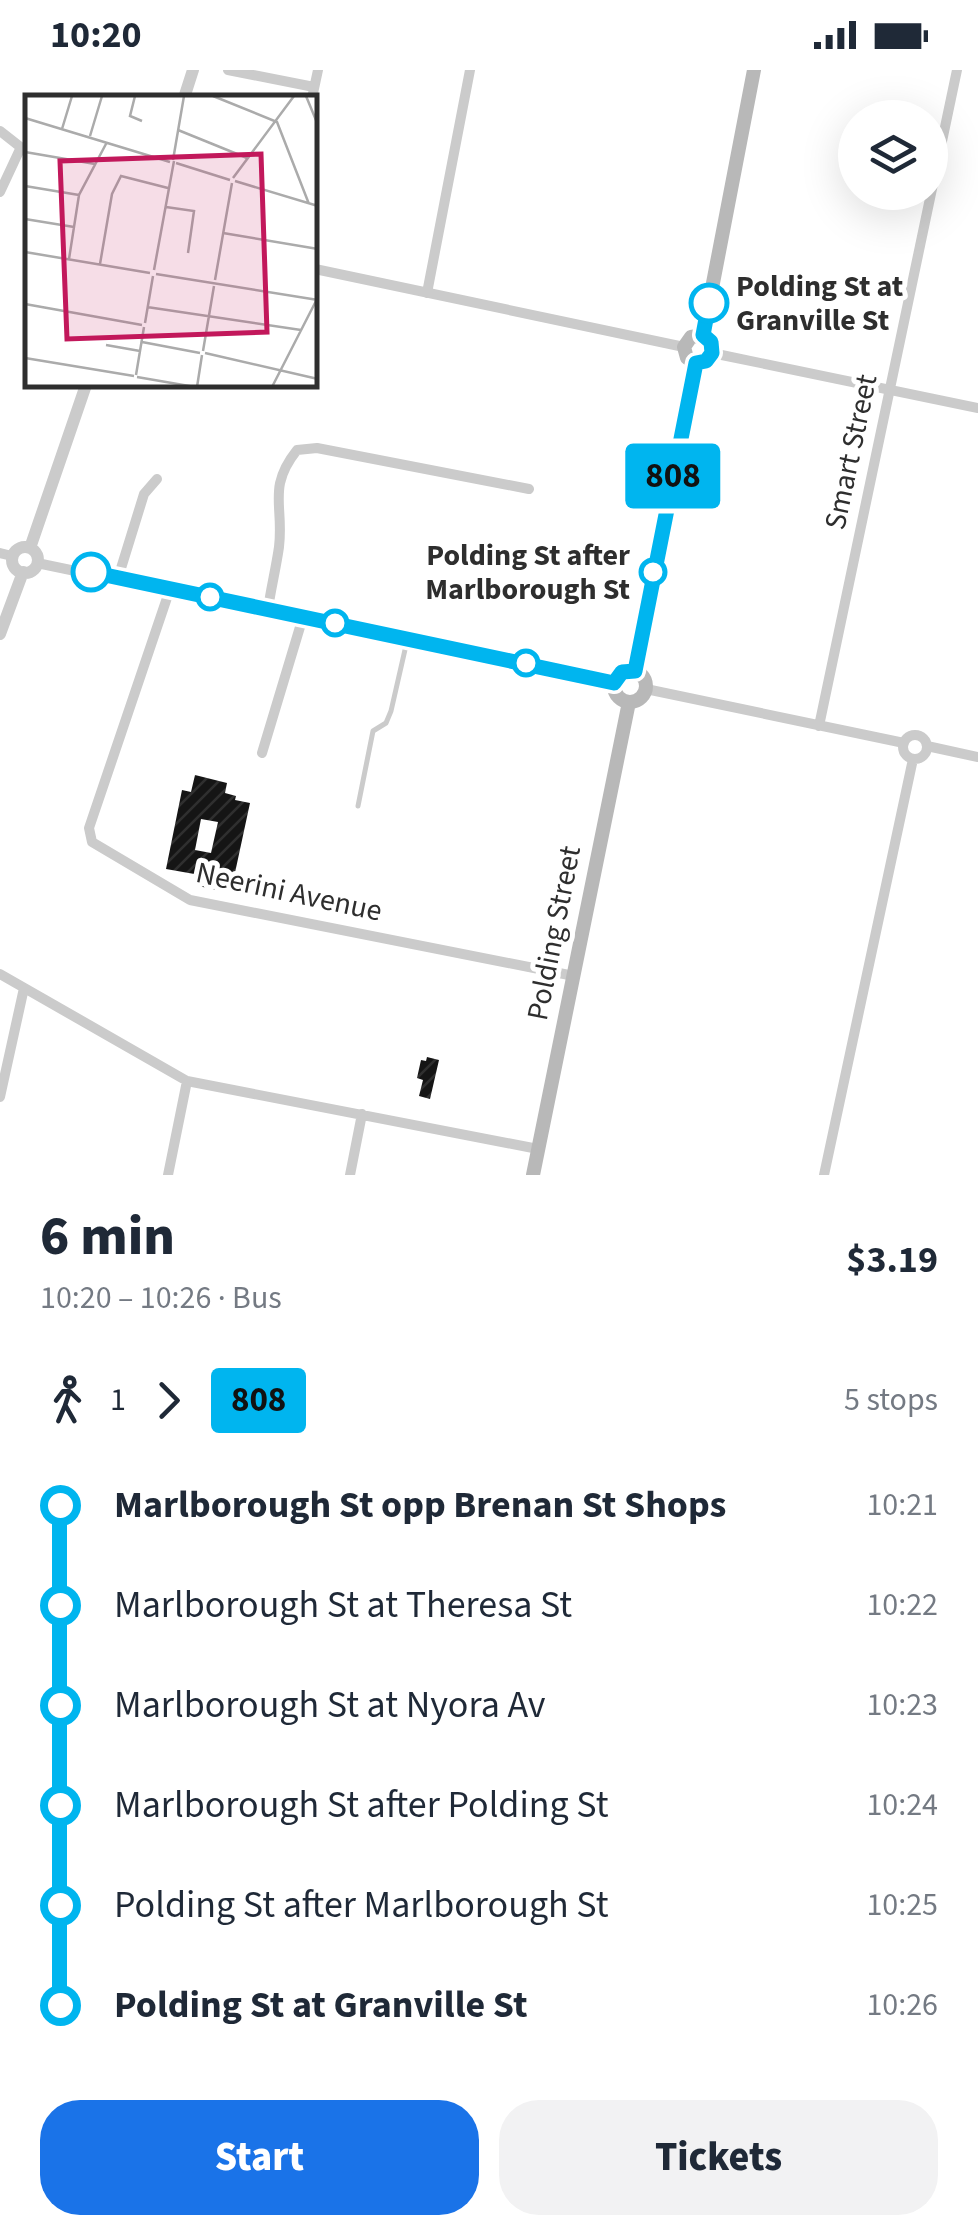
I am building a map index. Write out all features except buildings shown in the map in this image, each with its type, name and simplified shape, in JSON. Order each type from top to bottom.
[{"type":"main road","points":[[703,335],[754,70]]},
{"type":"main road","points":[[703,335],[711,342],[712,353],[706,361],[696,363],[687,358],[684,347],[691,337],[703,335]]},
{"type":"main road","points":[[635,671],[696,363]]},
{"type":"main road","points":[[635,671],[644,678],[646,690],[640,699],[629,702],[617,696],[614,683],[622,672],[635,671]]},
{"type":"main road","name":"Polding Street","points":[[533,1175],[629,702]]},
{"type":"street","points":[[185,95],[193,70]]},
{"type":"street","points":[[228,70],[313,92],[318,70]]},
{"type":"street","points":[[428,293],[470,70]]},
{"type":"street","name":"Smart Street","points":[[819,726],[957,70]]},
{"type":"street","points":[[0,131],[24,150],[0,192]]},
{"type":"street","points":[[318,270],[684,347]]},
{"type":"street","points":[[712,353],[978,408]]},
{"type":"street","points":[[30,548],[85,388]]},
{"type":"street","points":[[268,609],[280,542],[277,499],[283,468],[298,450],[317,448],[529,490]]},
{"type":"street","points":[[118,578],[144,494],[156,479]]},
{"type":"street","points":[[21,547],[30,548],[36,553],[37,563],[32,570],[23,572],[6,554],[21,547]]},
{"type":"street","points":[[37,563],[614,683]]},
{"type":"street","points":[[0,634],[23,572]]},
{"type":"street","name":"Neerini Avenue","points":[[170,589],[89,828],[92,842],[190,900],[574,976]]},
{"type":"street","points":[[262,753],[304,617]]},
{"type":"street","points":[[646,690],[904,743]]},
{"type":"street","points":[[917,735],[927,746],[923,756],[914,759],[905,753],[904,743],[909,736],[917,735]]},
{"type":"street","points":[[927,746],[978,756]]},
{"type":"street","points":[[824,1175],[914,759]]},
{"type":"street","points":[[0,974],[187,1081],[538,1149]]},
{"type":"street","points":[[0,1097],[24,988]]},
{"type":"street","points":[[168,1175],[187,1081]]},
{"type":"street","points":[[350,1175],[362,1114]]},
{"type":"lane","points":[[358,806],[373,731],[386,723],[392,711],[408,638]]},
{"type":"bus line","name":"808","points":[[91,572],[614,683],[622,672],[635,671],[696,363],[706,361],[712,353],[711,342],[703,335],[709,303]]},
{"type":"place","name":"Polding St at Granville St","points":[[709,303]]},
{"type":"place","name":"Polding St after Marlborough St","points":[[653,572]]}]
